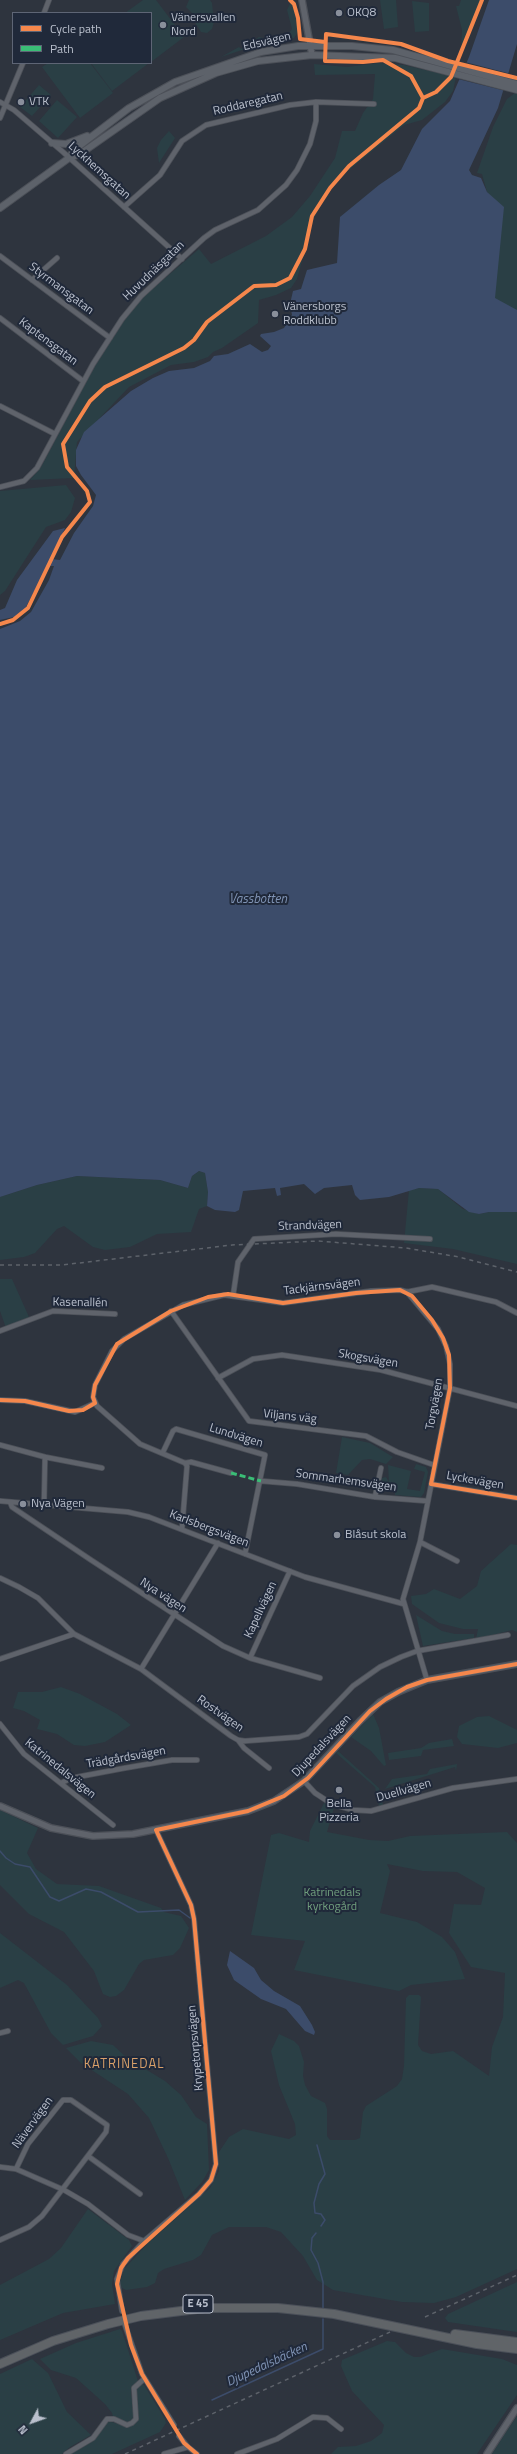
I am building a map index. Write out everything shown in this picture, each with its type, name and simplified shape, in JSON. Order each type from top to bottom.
[{"type":"highway","name":"E 45","points":[[0,2358],[79,2327],[140,2312],[205,2303],[277,2303],[323,2307],[461,2335],[516,2348]]},
{"type":"highway","name":"E 45","points":[[0,2364],[53,2341],[108,2324],[141,2316],[205,2308],[250,2307],[321,2312],[478,2344],[516,2348]]},
{"type":"main road","name":"Edsvägen","points":[[69,158],[74,150],[129,108],[175,82],[211,68],[261,52],[310,45],[352,46],[393,50],[446,68],[517,88]]},
{"type":"main road","name":"Edsvägen","points":[[0,208],[69,158],[80,154],[142,109],[179,88],[216,73],[258,62],[312,54],[395,58],[446,68]]},
{"type":"main road","points":[[52,143],[71,143],[98,131]]},
{"type":"street","points":[[44,12],[49,0]]},
{"type":"street","points":[[302,0],[312,54]]},
{"type":"street","points":[[0,118],[23,64]]},
{"type":"street","name":"Lyckhemsgatan","points":[[0,102],[6,105],[52,143],[182,259]]},
{"type":"street","name":"Roddaregatan","points":[[124,206],[160,175],[182,141],[197,130],[217,121],[257,111],[316,102],[374,104]]},
{"type":"street","name":"Huvudnäsgatan","points":[[0,487],[18,483],[30,476],[41,461],[83,381],[110,338],[141,296],[211,233],[258,210],[286,185],[297,170],[310,144],[316,121],[316,102]]},
{"type":"street","name":"Styrmansgatan","points":[[0,256],[110,338]]},
{"type":"street","points":[[32,280],[58,258]]},
{"type":"street","name":"Kaptensgatan","points":[[0,318],[83,381]]},
{"type":"street","points":[[0,406],[55,434]]},
{"type":"street","name":"Strandvägen","points":[[233,1296],[238,1262],[254,1239],[336,1234],[430,1239]]},
{"type":"street","name":"Tackjärnsvägen","points":[[95,1403],[93,1397],[95,1385],[114,1347],[128,1336],[171,1311],[208,1297],[224,1294],[284,1303],[371,1291],[400,1290],[407,1292],[428,1287],[444,1288],[496,1302],[517,1313]]},
{"type":"street","name":"Torgvägen","points":[[407,1292],[432,1320],[443,1338],[450,1364],[450,1388],[430,1484],[420,1542],[404,1595],[404,1604],[427,1680]]},
{"type":"street","name":"Kasenallén","points":[[0,1331],[53,1311],[115,1314]]},
{"type":"street","name":"Viljans väg","points":[[171,1311],[242,1414],[252,1422],[366,1436],[397,1452],[434,1465]]},
{"type":"street","name":"Skogsvägen","points":[[218,1378],[253,1359],[282,1355],[381,1370],[517,1406]]},
{"type":"street","points":[[0,1400],[25,1401],[75,1412],[95,1403],[135,1441],[163,1452],[185,1463],[190,1462],[231,1473]]},
{"type":"street","name":"Lundvägen","points":[[163,1452],[173,1431],[176,1429],[264,1454],[266,1457],[245,1554]]},
{"type":"street","points":[[0,1445],[45,1457],[102,1468]]},
{"type":"street","points":[[44,1505],[45,1457]]},
{"type":"street","points":[[182,1528],[187,1466],[185,1463]]},
{"type":"street","points":[[375,1497],[381,1468]]},
{"type":"street","name":"Sommarhemsvägen","points":[[261,1481],[302,1484],[375,1497],[427,1501]]},
{"type":"street","name":"Lyckevägen","points":[[430,1484],[517,1498]]},
{"type":"street","name":"Karlsbergsvägen","points":[[0,1501],[128,1512],[182,1528],[290,1571],[404,1604]]},
{"type":"street","name":"Nya vägen","points":[[10,1502],[12,1507],[223,1646],[250,1658],[320,1678]]},
{"type":"street","points":[[420,1542],[458,1560]]},
{"type":"street","points":[[141,1669],[176,1616],[218,1543]]},
{"type":"street","name":"Kapellvägen","points":[[250,1658],[290,1571]]},
{"type":"street","name":"Rostvägen","points":[[0,1578],[19,1586],[38,1598],[74,1634],[141,1669],[238,1740],[304,1736],[361,1680],[392,1661],[418,1651],[508,1635]]},
{"type":"street","points":[[0,1659],[74,1634]]},
{"type":"street","name":"Djupedalsvägen","points":[[0,1806],[44,1825],[75,1834],[105,1837],[156,1830],[260,1807],[284,1796],[304,1781],[375,1706],[398,1692],[427,1680],[517,1664]]},
{"type":"street","name":"Katrinedalsvägen","points":[[0,1724],[19,1749],[113,1825]]},
{"type":"street","points":[[238,1740],[244,1748],[269,1768]]},
{"type":"street","name":"Trädgårdsvägen","points":[[61,1783],[72,1778],[124,1768],[172,1760],[197,1760]]},
{"type":"street","name":"Duellvägen","points":[[304,1781],[315,1793],[332,1804],[353,1810],[371,1811],[453,1788],[517,1779]]},
{"type":"street","name":"Krypetorpsvägen","points":[[122,2311],[117,2284],[118,2274],[128,2258],[144,2241],[199,2194],[211,2180],[216,2164],[194,1919],[191,1905],[156,1830]]},
{"type":"street","points":[[0,2033],[8,2031]]},
{"type":"street","name":"Nävervägen","points":[[0,2240],[35,2223],[64,2190],[106,2132],[107,2125],[70,2100],[66,2099],[59,2102],[28,2144],[16,2169]]},
{"type":"street","points":[[88,2156],[140,2194]]},
{"type":"street","points":[[0,2167],[16,2169],[64,2190],[88,2204],[128,2235],[144,2241]]},
{"type":"street","points":[[125,2325],[144,2379],[174,2425]]},
{"type":"street","points":[[66,2454],[93,2438],[107,2419],[114,2419],[127,2425],[132,2424],[136,2419],[134,2388],[144,2379]]},
{"type":"street","points":[[487,2454],[517,2408]]},
{"type":"street","points":[[237,2454],[277,2439],[312,2417],[327,2418],[341,2429]]},
{"type":"street","points":[[180,2436],[188,2447],[197,2454]]},
{"type":"street","points":[[164,2454],[188,2447]]},
{"type":"green space","name":"Vänersvallen Nord","points":[[143,0],[156,0],[184,37],[152,61],[152,12],[126,12]]},
{"type":"green space","points":[[189,0],[210,0],[212,3],[214,22],[212,29],[207,33],[201,32],[194,21],[197,18],[186,7]]},
{"type":"green space","points":[[380,0],[396,0],[398,27],[384,29]]},
{"type":"green space","points":[[461,0],[481,0],[461,51],[462,30],[456,6],[459,6]]},
{"type":"green space","points":[[412,1],[429,3],[429,31],[415,32]]},
{"type":"green space","points":[[291,2],[300,29],[294,38],[281,42],[255,42],[242,50],[221,57],[239,47],[241,49],[259,37],[272,40],[285,38],[292,29],[287,10]]},
{"type":"green space","points":[[379,63],[404,65],[456,77],[453,91],[445,102],[422,120],[404,125],[344,174],[327,195],[314,218],[297,279],[291,288],[276,295],[259,300],[258,323],[222,348],[213,352],[208,357],[194,362],[171,365],[129,387],[77,442],[74,478],[30,480],[41,467],[95,366],[124,321],[143,297],[199,249],[211,264],[266,236],[292,217],[310,196],[335,158],[342,131],[355,131],[363,113],[373,99],[375,74],[315,75],[314,64],[347,67]]},
{"type":"green space","points":[[46,64],[91,64],[113,93],[80,118],[42,67]]},
{"type":"green space","name":"Vänersvallen Nord","points":[[92,64],[148,64],[112,91]]},
{"type":"green space","points":[[39,85],[51,95],[32,116],[20,107]]},
{"type":"green space","points":[[515,93],[517,94],[517,353],[463,325],[493,199],[487,192],[482,174],[477,173],[493,127],[507,99]]},
{"type":"green space","points":[[57,100],[77,117],[58,138],[39,121]]},
{"type":"green space","points":[[169,131],[175,138],[159,163],[157,148],[161,140]]},
{"type":"green space","points":[[66,485],[75,498],[71,512],[65,520],[46,527],[5,591],[0,595],[0,491]]},
{"type":"green space","points":[[199,1171],[205,1173],[208,1192],[207,1206],[199,1209],[191,1232],[157,1234],[130,1247],[105,1250],[93,1247],[64,1226],[57,1229],[35,1253],[24,1257],[0,1260],[0,1197],[37,1185],[77,1176],[160,1180],[188,1188],[192,1176]]},
{"type":"green space","points":[[419,1188],[438,1189],[463,1209],[479,1214],[489,1212],[517,1212],[517,1264],[453,1249],[404,1243],[409,1190]]},
{"type":"green space","points":[[0,1279],[12,1279],[29,1317],[6,1328],[0,1311]]},
{"type":"green space","points":[[342,1437],[370,1443],[393,1457],[386,1464],[370,1459],[362,1460],[348,1475],[336,1473]]},
{"type":"green space","points":[[416,1464],[426,1467],[428,1472],[424,1493],[421,1497],[395,1495],[395,1492],[381,1489],[382,1478],[386,1477],[389,1482],[388,1465],[411,1471],[407,1489],[420,1491],[425,1472],[414,1469]]},
{"type":"green space","points":[[511,1544],[517,1545],[517,1632],[512,1630],[476,1639],[478,1629],[463,1629],[439,1623],[412,1604],[411,1596],[426,1594],[434,1589],[460,1599],[477,1586],[481,1571]]},
{"type":"green space","points":[[416,1615],[442,1631],[455,1634],[474,1634],[474,1638],[423,1646]]},
{"type":"green space","points":[[61,1687],[80,1694],[117,1714],[131,1725],[105,1742],[85,1746],[74,1745],[57,1734],[37,1729],[40,1720],[24,1711],[13,1708],[18,1692],[42,1692]]},
{"type":"green space","points":[[373,1714],[379,1728],[386,1765],[384,1766],[371,1751],[351,1737]]},
{"type":"green space","points":[[489,1716],[517,1730],[517,1743],[498,1748],[462,1744],[457,1737],[459,1726],[477,1717]]},
{"type":"green space","points":[[452,1739],[454,1746],[423,1750],[421,1756],[389,1760],[388,1753],[421,1748],[429,1743]]},
{"type":"green space","points":[[338,1751],[379,1788],[383,1805],[379,1806],[375,1787],[336,1753]]},
{"type":"green space","points":[[457,1764],[456,1771],[455,1767],[385,1789],[392,1779],[427,1774],[430,1769]]},
{"type":"green space","name":"Katrinedals kyrkogård","points":[[324,1803],[335,1804],[327,1832],[369,1840],[388,1841],[410,1836],[507,1832],[517,1843],[517,2269],[456,2297],[434,2303],[402,2302],[333,2290],[317,2280],[303,2256],[281,2232],[266,2227],[229,2227],[212,2235],[201,2255],[193,2260],[164,2269],[158,2273],[155,2283],[147,2287],[126,2290],[122,2288],[120,2283],[124,2269],[148,2243],[210,2188],[219,2171],[219,2152],[229,2137],[243,2129],[289,2139],[296,2135],[295,2124],[279,2085],[271,2051],[279,2034],[294,2041],[299,2046],[304,2062],[303,2076],[305,2085],[311,2096],[325,2103],[327,2109],[327,2136],[330,2140],[355,2140],[360,2138],[363,2112],[366,2106],[397,2086],[402,2079],[404,2066],[406,1998],[409,1995],[419,1995],[421,1997],[418,2045],[422,2051],[431,2054],[453,2051],[489,2076],[492,2047],[503,2017],[505,1973],[471,1967],[449,1933],[454,1904],[481,1905],[485,1888],[457,1872],[423,1871],[387,1864],[390,1871],[380,1913],[417,1922],[442,1937],[455,1952],[465,1979],[411,1985],[399,1991],[294,1970],[305,1941],[251,1935],[271,1835],[279,1833],[309,1842],[310,1831]]},
{"type":"green space","points":[[0,1810],[38,1828],[27,1853],[36,1869],[57,1884],[99,1886],[161,1908],[164,1912],[181,1916],[189,1928],[180,1948],[173,1955],[144,1960],[139,1964],[124,1990],[116,1996],[110,1997],[103,1994],[94,1971],[64,1932],[29,1914],[0,1885]]},
{"type":"green space","points":[[0,1933],[67,1985],[98,2018],[102,2026],[93,2036],[63,2045],[51,2033],[24,1983],[18,1980],[0,1988]]},
{"type":"green space","points":[[91,2041],[113,2045],[127,2058],[165,2081],[181,2095],[196,2117],[207,2124],[209,2170],[202,2182],[185,2200],[168,2158],[149,2118],[128,2094],[81,2063],[66,2048]]},
{"type":"green space","points":[[88,2209],[129,2240],[132,2246],[114,2271],[112,2284],[115,2304],[63,2313],[0,2340],[0,2285],[49,2259],[61,2248]]},
{"type":"green space","points":[[517,2282],[517,2332],[448,2322],[445,2318],[448,2314]]},
{"type":"green space","points":[[120,2329],[122,2331],[138,2381],[131,2393],[134,2418],[127,2423],[113,2417],[112,2413],[105,2404],[76,2378],[51,2370],[40,2359],[76,2343]]},
{"type":"green space","points":[[387,2341],[395,2342],[406,2353],[414,2357],[420,2357],[442,2349],[502,2359],[517,2365],[517,2395],[477,2454],[331,2454],[338,2447],[356,2446],[371,2441],[382,2433],[384,2425],[352,2391],[341,2366],[342,2360]]},
{"type":"green space","points":[[32,2359],[48,2373],[67,2412],[91,2435],[70,2447],[62,2454],[0,2454],[0,2374]]},
{"type":"green space","points":[[141,2384],[144,2385],[165,2419],[166,2423],[160,2432],[112,2454],[68,2454],[85,2443],[108,2421],[127,2426],[134,2424],[136,2389]]},
{"type":"green space","points":[[517,2416],[517,2454],[492,2454],[504,2435]]},
{"type":"water","name":"Vassbotten","points":[[489,0],[517,0],[517,44],[498,108],[469,170],[472,175],[481,178],[487,192],[504,207],[495,298],[517,310],[517,1212],[489,1212],[479,1214],[469,1212],[438,1189],[419,1188],[389,1197],[360,1200],[355,1195],[352,1185],[324,1188],[315,1194],[304,1184],[280,1188],[281,1195],[277,1196],[275,1188],[243,1191],[239,1210],[235,1212],[215,1210],[207,1206],[208,1192],[205,1173],[199,1171],[192,1176],[188,1188],[160,1180],[77,1176],[37,1185],[0,1197],[0,629],[20,621],[31,612],[49,580],[54,566],[47,566],[25,609],[14,617],[0,620],[0,610],[5,608],[17,580],[53,531],[65,528],[51,559],[60,560],[74,533],[93,506],[96,495],[76,466],[76,450],[84,432],[131,391],[153,378],[169,371],[194,368],[210,361],[214,356],[228,354],[250,344],[262,352],[268,350],[271,346],[260,336],[261,334],[274,332],[284,328],[292,315],[290,304],[293,291],[301,289],[307,270],[337,263],[340,217],[379,185],[401,170],[422,129],[450,101],[469,57]]},
{"type":"water","points":[[230,1951],[254,1968],[261,1980],[274,1991],[300,2006],[312,2025],[315,2032],[314,2035],[305,2031],[286,2009],[261,1999],[234,1980],[227,1965]]},
{"type":"pier","points":[[465,62],[511,74],[506,91],[458,79]]},
{"type":"waterway","name":"Djupedalsbäcken","points":[[0,1851],[6,1858],[15,1864],[30,1867],[50,1897],[59,1901],[86,1889],[101,1892],[138,1912],[179,1910],[190,1918]]},
{"type":"waterway","name":"Djupedalsbäcken","points":[[317,2145],[325,2174],[319,2184],[314,2203],[315,2213],[321,2214],[325,2220],[321,2226]]},
{"type":"waterway","name":"Djupedalsbäcken","points":[[316,2233],[312,2238],[311,2250],[318,2263],[323,2282],[323,2308]]},
{"type":"waterway","name":"Djupedalsbäcken","points":[[212,2400],[323,2349],[323,2319]]},
{"type":"railway","points":[[0,1265],[62,1265],[232,1245],[318,1241],[406,1248],[459,1257],[517,1272]]},
{"type":"railway","points":[[425,2317],[517,2275]]},
{"type":"railway","points":[[125,2454],[390,2332]]},
{"type":"marked path","points":[[231,1473],[261,1481]]},
{"type":"cycle path","points":[[290,0],[294,4],[298,18],[300,39],[325,42]]},
{"type":"cycle path","points":[[423,98],[436,92],[451,77],[482,0]]},
{"type":"cycle path","points":[[423,98],[411,76],[383,60],[363,62],[325,61],[326,34],[401,44],[448,61],[517,78]]},
{"type":"cycle path","points":[[0,624],[13,620],[28,608],[62,537],[90,502],[87,491],[67,467],[63,444],[90,401],[105,387],[184,348],[194,340],[207,322],[254,286],[276,285],[290,278],[305,249],[312,216],[330,188],[349,166],[419,108],[423,98]]},
{"type":"cycle path","points":[[0,1400],[25,1401],[69,1411],[83,1410],[95,1403],[93,1397],[95,1385],[117,1344],[171,1311],[208,1297],[228,1294],[283,1303],[356,1293],[400,1290],[412,1296],[432,1320],[443,1338],[449,1355],[450,1388],[431,1484],[517,1498]]},
{"type":"cycle path","points":[[197,2454],[184,2443],[142,2374],[131,2345],[117,2284],[121,2268],[128,2258],[199,2194],[211,2180],[216,2164],[194,1919],[191,1905],[156,1830],[248,1811],[284,1796],[308,1778],[370,1711],[386,1699],[407,1687],[427,1680],[517,1664]]},
{"type":"place","name":"OKQ8","points":[[339,13]]},
{"type":"place","name":"Vänersvallen Nord","points":[[163,25]]},
{"type":"place","name":"VTK","points":[[21,102]]},
{"type":"place","name":"Vänersborgs Roddklubb","points":[[275,314]]},
{"type":"place","name":"Nya Vägen","points":[[23,1504]]},
{"type":"place","name":"Blåsut skola","points":[[337,1535]]},
{"type":"place","name":"Bella Pizzeria","points":[[339,1790]]},
{"type":"district","name":"KATRINEDAL","points":[[124,2065]]}]
